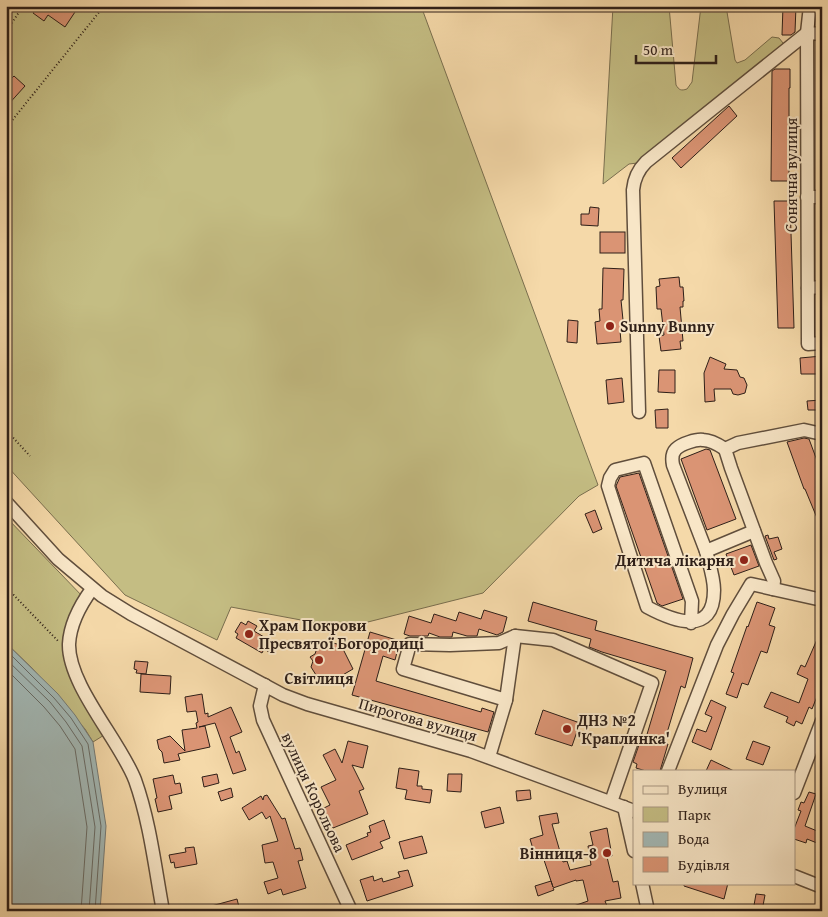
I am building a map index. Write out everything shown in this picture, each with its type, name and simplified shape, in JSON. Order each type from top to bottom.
[{"type":"street","name":"Сонячна вулиця","points":[[810,6],[807,33],[808,344],[822,343]]},
{"type":"street","points":[[639,412],[633,190],[638,172],[646,162],[807,33],[822,34]]},
{"type":"street","points":[[807,197],[822,197]]},
{"type":"street","points":[[808,288],[822,287]]},
{"type":"street","points":[[725,449],[738,443],[804,430],[822,434]]},
{"type":"street","points":[[691,623],[692,601],[644,463],[615,470],[608,486],[647,607],[665,617],[691,623],[705,616],[711,608],[714,590],[706,551],[672,458],[676,450],[689,443],[702,440],[716,443],[725,449],[730,468],[774,581],[773,589]]},
{"type":"street","name":"Пирогова вулиця","points":[[6,502],[58,559],[92,588],[131,614],[290,698],[489,757],[629,809],[633,843]]},
{"type":"street","points":[[706,551],[754,531]]},
{"type":"street","points":[[668,770],[717,645],[733,614],[752,584],[822,600]]},
{"type":"street","points":[[92,588],[75,621],[69,643],[70,654],[73,666],[88,697],[123,755],[135,782],[145,816],[163,911]]},
{"type":"street","points":[[506,700],[403,669],[410,644],[499,643],[515,636],[553,640],[652,683],[611,802]]},
{"type":"street","points":[[489,757],[506,700],[515,636]]},
{"type":"street","name":"вулиця Корольова","points":[[266,685],[260,706],[263,720],[351,911]]},
{"type":"street","points":[[796,788],[822,721]]},
{"type":"street","points":[[796,877],[822,887]]},
{"type":"street","points":[[642,884],[648,911]]},
{"type":"path","points":[[6,32],[24,6]]},
{"type":"path","points":[[6,128],[104,6]]},
{"type":"path","points":[[6,430],[30,456]]},
{"type":"path","points":[[6,587],[70,654]]},
{"type":"green space","points":[[6,6],[421,6],[598,485],[579,496],[483,593],[344,628],[231,607],[217,640],[125,595],[6,465]]},
{"type":"green space","points":[[613,6],[669,6],[676,85],[680,90],[687,89],[692,82],[701,6],[726,6],[737,63],[745,60],[772,37],[779,38],[787,48],[646,162],[629,164],[603,184]]},
{"type":"green space","points":[[6,517],[85,599],[70,654],[109,732],[93,742],[85,729],[32,668],[6,643]]},
{"type":"water","points":[[6,643],[58,694],[93,742],[106,826],[100,911],[6,911]]},
{"type":"building","points":[[35,6],[79,6],[65,27],[48,15],[44,21],[33,13],[37,8]]},
{"type":"building","points":[[783,6],[796,6],[795,32],[791,35],[782,35]]},
{"type":"building","points":[[775,69],[790,69],[789,181],[771,181],[772,71]]},
{"type":"building","points":[[14,76],[25,86],[6,107],[6,84]]},
{"type":"building","points":[[729,106],[737,116],[681,168],[672,158]]},
{"type":"building","points":[[774,201],[790,201],[794,328],[778,328]]},
{"type":"building","points":[[590,207],[599,208],[598,226],[581,225],[581,214],[589,214]]},
{"type":"building","points":[[600,232],[625,232],[625,253],[600,253]]},
{"type":"building","points":[[603,268],[624,269],[623,300],[621,300],[624,330],[620,330],[621,342],[597,344],[595,322],[600,321],[599,309],[602,309]]},
{"type":"building","points":[[679,277],[680,287],[683,287],[684,301],[683,307],[680,307],[683,341],[680,341],[681,349],[661,351],[659,336],[664,335],[661,309],[657,309],[656,287],[660,286],[659,279]]},
{"type":"building","points":[[568,320],[578,321],[577,343],[567,342]]},
{"type":"building","points":[[822,356],[822,374],[801,374],[800,358]]},
{"type":"building","points":[[710,357],[726,364],[724,369],[737,370],[747,385],[745,393],[738,395],[733,394],[731,389],[714,389],[715,401],[705,402],[704,373]]},
{"type":"building","points":[[659,370],[675,370],[675,393],[658,392]]},
{"type":"building","points":[[622,378],[624,402],[608,404],[606,380]]},
{"type":"building","points":[[822,400],[822,410],[808,410],[807,401]]},
{"type":"building","points":[[668,409],[668,428],[656,428],[655,410]]},
{"type":"building","points":[[804,438],[809,439],[822,474],[822,530],[804,489],[787,442]]},
{"type":"building","points":[[706,449],[710,450],[736,519],[707,530],[681,459]]},
{"type":"building","points":[[639,473],[683,599],[662,606],[657,603],[616,486],[620,477]]},
{"type":"building","points":[[595,510],[602,529],[593,533],[585,514]]},
{"type":"building","points":[[768,535],[769,539],[778,537],[782,549],[774,552],[777,559],[774,560],[765,536]]},
{"type":"building","name":"Дитяча лікарня","points":[[751,545],[759,566],[734,575],[726,554]]},
{"type":"building","points":[[533,602],[597,621],[595,630],[693,658],[685,688],[681,686],[664,743],[668,744],[660,770],[643,770],[636,768],[637,764],[633,762],[641,739],[645,741],[666,671],[589,647],[591,639],[528,621]]},
{"type":"building","points":[[757,602],[775,608],[769,625],[775,627],[767,653],[761,651],[748,685],[742,683],[737,698],[726,694],[734,673],[731,672]]},
{"type":"building","points":[[484,610],[507,617],[503,632],[497,635],[479,629],[477,636],[467,636],[453,632],[452,637],[440,637],[429,633],[428,636],[404,634],[409,616],[431,623],[434,614],[456,621],[459,612],[481,619]]},
{"type":"building","points":[[248,621],[257,626],[254,631],[274,643],[269,652],[264,649],[262,653],[236,638],[238,634],[235,632],[241,622],[246,625]]},
{"type":"building","points":[[822,628],[822,684],[812,709],[809,707],[802,724],[796,721],[794,726],[786,722],[788,717],[764,707],[771,692],[799,703],[808,679],[797,674],[801,665],[805,667]]},
{"type":"building","points":[[370,632],[400,641],[395,660],[383,656],[376,681],[481,712],[482,708],[494,712],[488,732],[352,695]]},
{"type":"building","points":[[329,642],[341,645],[353,669],[334,680],[329,678],[324,682],[321,676],[316,675],[311,667],[313,661],[310,657],[315,654],[317,648]]},
{"type":"building","points":[[135,661],[148,662],[146,674],[136,673],[137,670],[134,669]]},
{"type":"building","points":[[141,674],[171,676],[170,694],[140,692]]},
{"type":"building","points":[[202,694],[205,714],[208,713],[208,717],[231,707],[242,732],[230,737],[236,753],[239,751],[246,770],[233,774],[215,723],[199,727],[205,726],[210,747],[178,754],[180,760],[164,763],[157,740],[170,736],[185,751],[182,730],[197,728],[196,723],[198,722],[196,711],[187,712],[185,697]]},
{"type":"building","points":[[711,700],[726,707],[711,750],[692,742],[697,729],[706,732],[712,717],[705,714]]},
{"type":"building","points":[[543,710],[580,723],[572,746],[535,734]]},
{"type":"building","points":[[348,741],[368,746],[363,768],[352,765],[364,789],[359,791],[368,814],[333,828],[327,815],[323,817],[320,810],[330,805],[321,787],[336,780],[323,755],[335,749],[342,763]]},
{"type":"building","points":[[753,741],[770,747],[763,765],[746,759]]},
{"type":"building","points":[[711,760],[732,770],[706,770]]},
{"type":"building","points":[[399,768],[419,771],[417,786],[422,786],[422,789],[432,790],[430,803],[405,799],[407,790],[396,788]]},
{"type":"building","points":[[217,774],[219,783],[204,787],[202,777]]},
{"type":"building","points":[[448,774],[462,774],[461,792],[447,791]]},
{"type":"building","points":[[173,775],[175,784],[180,783],[182,793],[169,796],[172,809],[158,812],[153,779]]},
{"type":"building","points":[[231,788],[233,797],[221,801],[218,792]]},
{"type":"building","points":[[530,790],[531,799],[517,801],[516,791]]},
{"type":"building","points":[[809,792],[816,794],[805,826],[822,833],[822,845],[807,839],[806,843],[796,840],[796,824],[801,811],[798,810],[801,802],[804,803]]},
{"type":"building","points":[[267,795],[282,819],[285,818],[295,849],[300,848],[303,860],[298,861],[306,888],[283,895],[281,889],[268,894],[264,882],[278,878],[273,862],[265,863],[262,845],[278,841],[270,816],[266,819],[262,812],[249,820],[242,808],[261,796],[263,800],[264,796]]},
{"type":"building","points":[[500,807],[504,823],[485,828],[481,812]]},
{"type":"building","points":[[557,813],[559,823],[552,824],[563,862],[567,861],[570,870],[591,865],[588,846],[593,845],[590,832],[607,828],[612,856],[607,857],[613,882],[618,881],[621,898],[605,901],[609,911],[565,911],[565,909],[588,901],[583,880],[576,880],[553,888],[554,890],[538,896],[535,886],[551,881],[543,857],[536,859],[530,839],[543,835],[539,816]]},
{"type":"building","points":[[384,820],[390,838],[380,842],[383,848],[352,860],[346,845],[368,836],[367,833],[371,832],[369,826]]},
{"type":"building","points":[[422,836],[427,853],[404,859],[399,842]]},
{"type":"building","points":[[194,847],[197,864],[175,868],[174,862],[171,863],[169,855],[186,852],[185,848]]},
{"type":"building","points":[[408,870],[413,886],[367,901],[360,880],[373,876],[374,881],[382,878],[383,882],[400,877],[398,872]]},
{"type":"building","points":[[684,884],[728,884],[724,899],[684,886]]},
{"type":"building","points":[[756,894],[765,895],[762,911],[753,911]]},
{"type":"building","points":[[237,899],[240,911],[204,911],[204,908]]},
{"type":"place","name":"Sunny Bunny","points":[[610,326]]},
{"type":"place","name":"Дитяча лікарня","points":[[744,560]]},
{"type":"place","name":"Храм Покрови Пресвятої Богородиці","points":[[249,634]]},
{"type":"place","name":"Світлиця","points":[[319,660]]},
{"type":"place","name":"ДНЗ №2 'Краплинка'","points":[[567,729]]},
{"type":"place","name":"Вінниця-8","points":[[607,853]]}]
